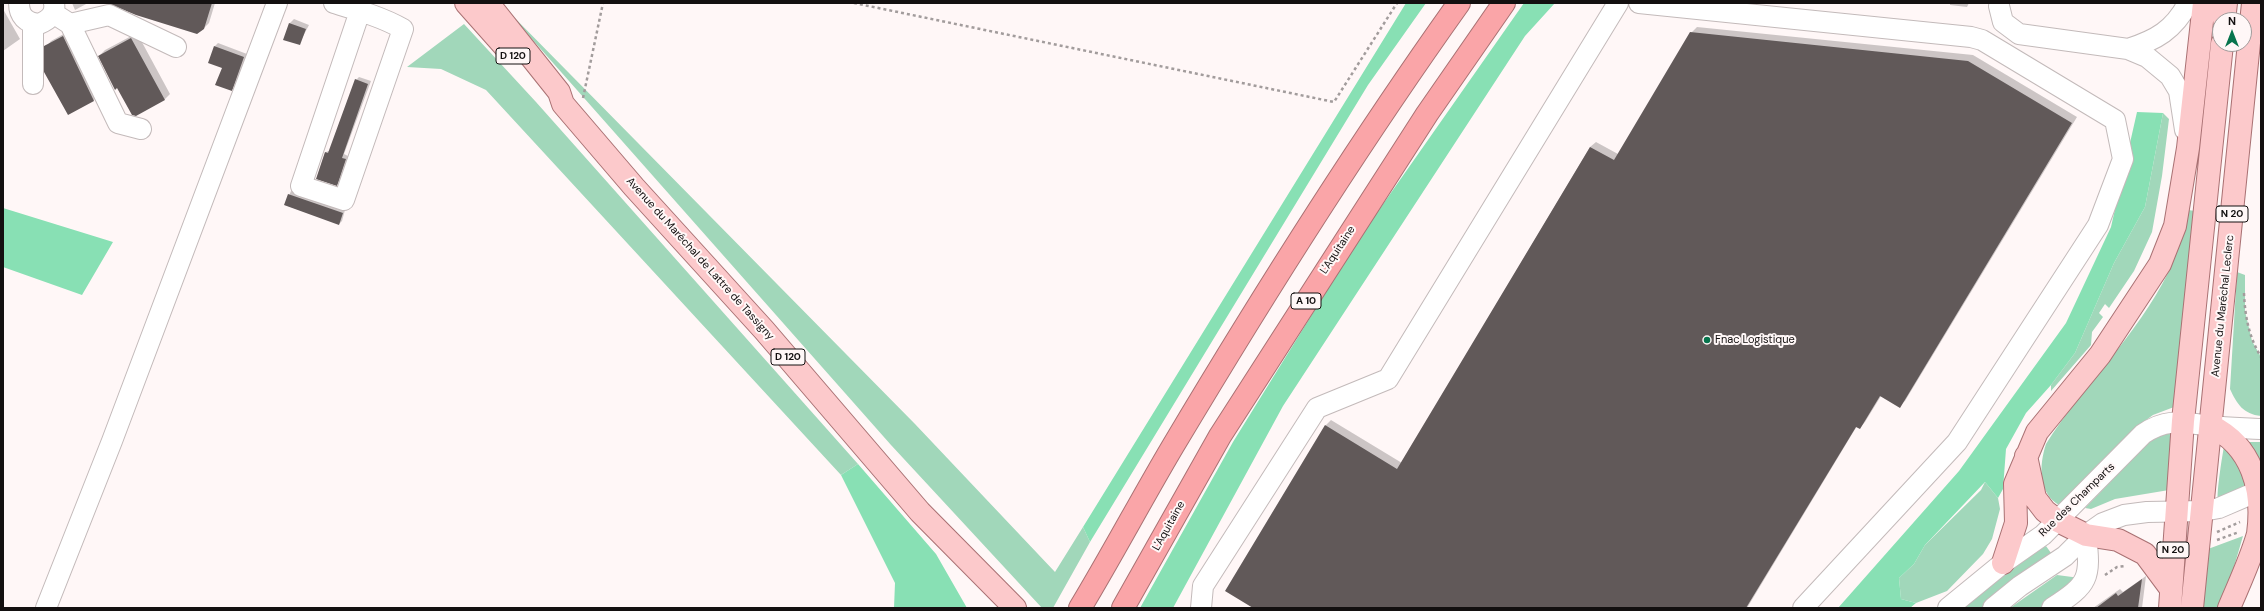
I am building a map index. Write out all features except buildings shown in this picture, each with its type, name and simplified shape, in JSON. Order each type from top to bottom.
[{"type":"highway","points":[[1080,608],[1172,447],[1266,294],[1362,146],[1459,3]]},
{"type":"highway","name":"L'Aquitaine","points":[[1123,608],[1224,429],[1410,140],[1504,3]]},
{"type":"main road","name":"Avenue du Maréchal de Lattre de Tassigny","points":[[466,3],[549,98],[568,110]]},
{"type":"main road","name":"Avenue du Maréchal de Lattre de Tassigny","points":[[488,3],[559,92],[568,110],[634,187],[764,330],[920,512],[1015,608]]},
{"type":"main road","points":[[2003,563],[2016,522],[2015,484],[2037,432],[2100,355],[2160,264],[2175,226],[2188,148],[2204,3]]},
{"type":"main road","name":"Avenue du Maréchal Leclerc","points":[[2192,608],[2197,546],[2203,511],[2253,3]]},
{"type":"main road","name":"N 20","points":[[2171,599],[2183,421],[2221,52]]},
{"type":"main road","points":[[2211,426],[2226,433],[2240,446],[2250,462],[2261,491],[2259,532],[2229,608]]},
{"type":"main road","points":[[2026,456],[2035,498],[2045,511],[2058,521],[2086,535],[2118,540],[2145,554],[2171,599]]},
{"type":"street","points":[[3,4],[14,3]]},
{"type":"street","points":[[19,3],[22,16],[33,23],[45,22],[54,8],[70,24],[118,123],[141,129]]},
{"type":"street","points":[[46,608],[115,433],[277,3]]},
{"type":"street","points":[[334,3],[358,8],[393,23],[403,29],[344,200],[301,186],[358,8]]},
{"type":"street","points":[[1201,608],[1203,586],[1317,408],[1388,379],[1618,3]]},
{"type":"street","points":[[1639,3],[1971,37],[1982,40],[2115,120],[2123,159],[2098,225],[1957,442],[1803,608]]},
{"type":"street","points":[[2128,49],[2147,43],[2170,29],[2188,3]]},
{"type":"street","points":[[1999,6],[2003,22],[2020,34],[2128,49],[2147,57],[2170,76],[2179,91],[2188,148]]},
{"type":"street","points":[[70,24],[111,9],[176,47]]},
{"type":"street","points":[[33,23],[33,84]]},
{"type":"street","name":"Rue des Champarts","points":[[1953,606],[2003,563],[2042,535],[2058,521],[2143,434],[2160,425],[2183,421],[2211,426],[2261,429]]},
{"type":"street","points":[[1993,608],[2020,586],[2065,556],[2086,535],[2103,523],[2124,515],[2176,510],[2203,511],[2219,508],[2261,491]]},
{"type":"street","points":[[2052,608],[2074,594],[2085,580],[2089,562],[2086,535]]},
{"type":"path","points":[[568,110],[582,104],[603,3]]},
{"type":"path","points":[[854,3],[1334,102],[1397,3]]},
{"type":"path","points":[[2244,290],[2244,311],[2252,341],[2261,358]]},
{"type":"green space","points":[[500,3],[915,424],[1055,572],[1083,527],[1090,542],[1053,608],[1042,608],[891,445]]},
{"type":"green space","points":[[1406,3],[1426,3],[1368,85],[1090,542],[1083,527]]},
{"type":"green space","points":[[1524,3],[1555,3],[1525,36],[1283,406],[1173,608],[1140,608],[1233,442],[1360,237]]},
{"type":"green space","points":[[464,24],[536,102],[858,464],[841,475],[486,90],[441,69],[407,67]]},
{"type":"green space","points":[[2137,112],[2163,113],[2145,207],[2114,263],[2075,353],[2051,385],[2026,413],[2006,449],[2003,489],[1998,498],[1985,482],[1925,545],[1914,564],[1899,578],[1901,599],[1916,603],[1910,608],[1838,608],[1959,471],[2066,323],[2111,227]]},
{"type":"green space","points":[[2163,113],[2169,119],[2162,176],[2152,232],[2134,271],[2109,308],[2105,304],[2099,313],[2103,317],[2092,332],[2091,345],[2051,391],[2051,385],[2075,353],[2114,263],[2145,207]]},
{"type":"green space","points":[[3,208],[113,242],[82,295],[3,267]]},
{"type":"green space","points":[[2188,210],[2195,211],[2174,407],[2153,415],[2138,426],[2059,505],[2052,500],[2047,493],[2042,478],[2042,461],[2046,444],[2076,402],[2126,339],[2156,296],[2175,258]]},
{"type":"green space","points":[[2237,272],[2245,275],[2245,311],[2252,341],[2261,357],[2261,416],[2245,411],[2238,404],[2230,389]]},
{"type":"green space","points":[[2173,429],[2169,490],[2115,499],[2091,509],[2085,508],[2155,436]]},
{"type":"green space","points":[[2225,442],[2249,485],[2218,499],[2221,462]]},
{"type":"green space","points":[[2247,442],[2261,442],[2261,470]]},
{"type":"green space","points":[[858,464],[936,554],[967,608],[894,608],[895,583],[841,475]]},
{"type":"green space","points":[[1985,482],[1998,498],[2000,509],[1992,539],[1983,554],[1947,591],[1916,603],[1901,599],[1899,578],[1914,564],[1925,545],[1981,490]]},
{"type":"green space","points":[[2243,536],[2222,608],[2203,608],[2208,549]]},
{"type":"green space","points":[[2046,546],[2051,553],[2005,585],[1984,608],[1963,608],[1993,579]]},
{"type":"green space","points":[[2057,575],[2080,578],[2076,586],[2041,608],[2010,608]]},
{"type":"place","name":"Fnac Logistique","points":[[1707,340]]}]
